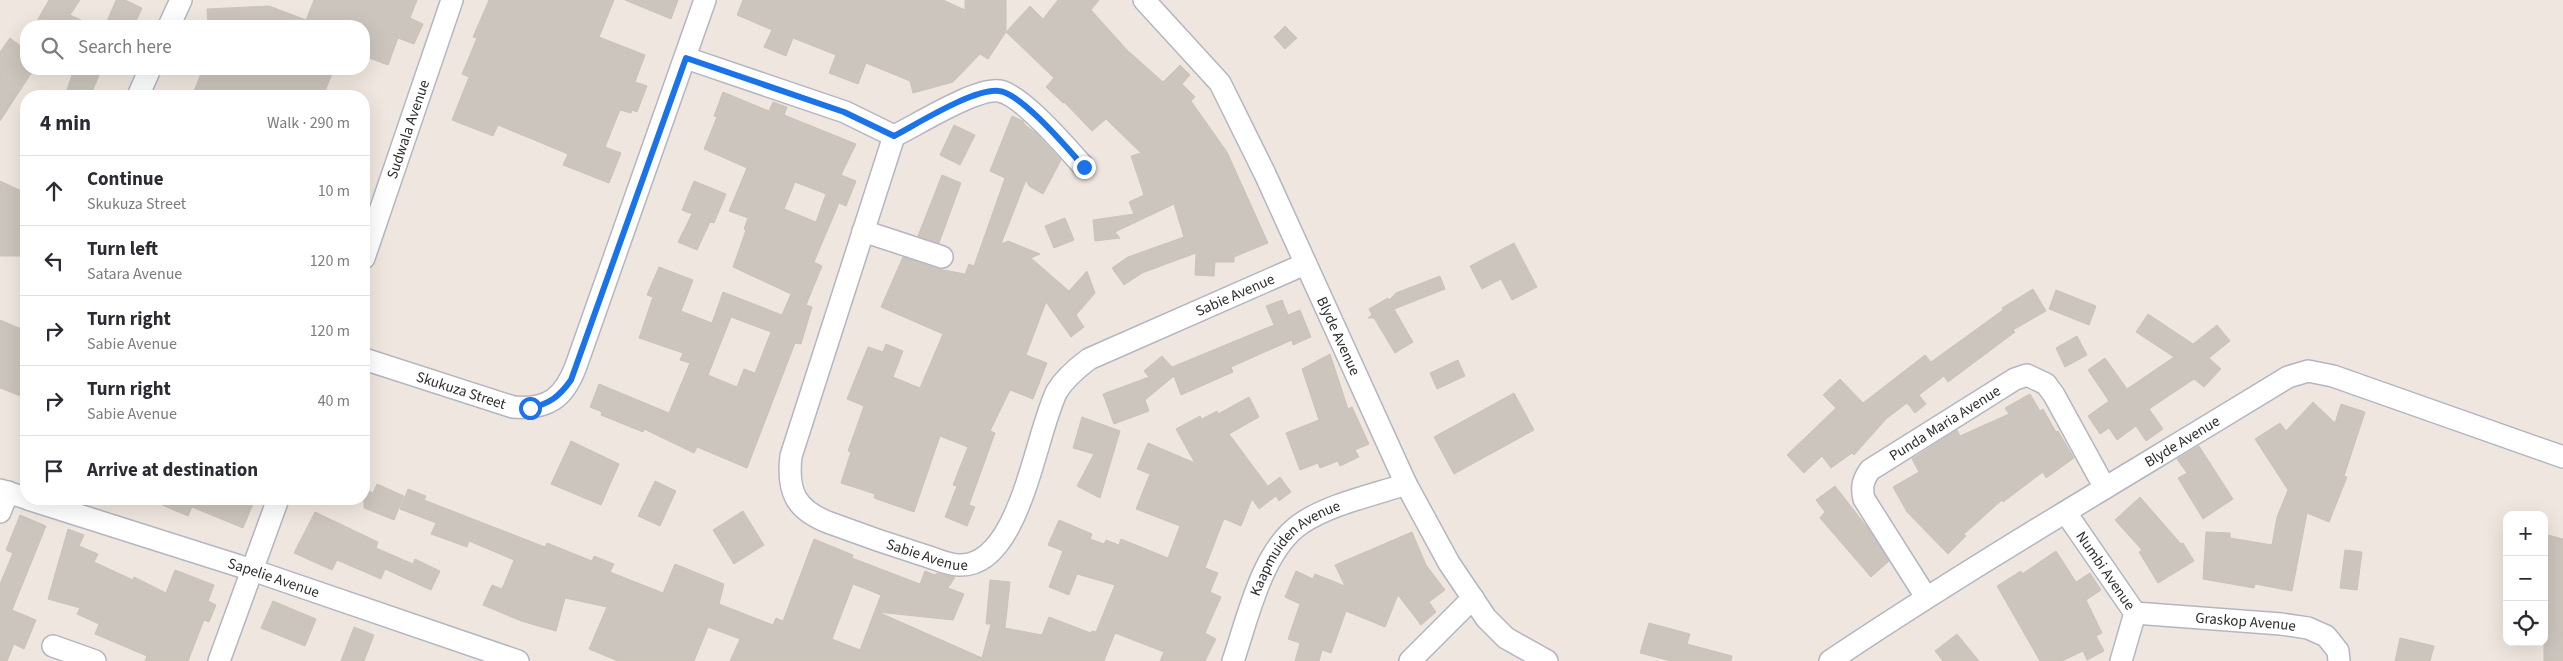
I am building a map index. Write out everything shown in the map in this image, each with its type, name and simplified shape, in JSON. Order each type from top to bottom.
[{"type":"street","points":[[172,20],[181,0]]},
{"type":"street","name":"Sudwala Avenue","points":[[370,240],[452,0]]},
{"type":"street","points":[[705,0],[686,58],[844,112],[894,136],[967,98],[986,92],[1000,91],[1036,116],[1084,167]]},
{"type":"street","name":"Blyde Avenue","points":[[1144,0],[1220,83],[1265,174],[1406,484],[1449,563],[1486,618],[1506,638],[1547,661]]},
{"type":"street","name":"Skukuza Street","points":[[370,361],[513,407],[530,408],[546,404],[559,396],[571,380],[686,58]]},
{"type":"street","points":[[141,90],[147,75]]},
{"type":"street","name":"Sabie Avenue","points":[[894,136],[791,456],[788,477],[792,493],[802,506],[818,518],[958,566],[979,562],[1002,540],[1012,522],[1058,390],[1072,372],[1089,359],[1305,264]]},
{"type":"street","points":[[863,231],[942,257]]},
{"type":"street","name":"Blyde Avenue","points":[[1830,661],[1926,597],[2105,488],[2288,377],[2308,371],[2333,376],[2563,457]]},
{"type":"street","name":"Punda Maria Avenue","points":[[1926,597],[1864,498],[1862,488],[1864,479],[1870,470],[2015,379],[2027,375],[2046,384],[2105,488]]},
{"type":"street","name":"Kaapmuiden Avenue","points":[[1233,661],[1264,574],[1272,555],[1285,537],[1300,524],[1316,515],[1406,484]]},
{"type":"street","points":[[0,512],[16,495]]},
{"type":"street","name":"Sapelie Avenue","points":[[47,505],[252,570],[518,661]]},
{"type":"street","points":[[219,661],[276,505]]},
{"type":"street","name":"Numbi Avenue","points":[[2066,513],[2135,613],[2121,661]]},
{"type":"street","points":[[1410,661],[1473,598]]},
{"type":"street","name":"Graskop Avenue","points":[[2135,613],[2308,628],[2326,636],[2338,651],[2339,661]]},
{"type":"street","points":[[54,646],[95,661]]},
{"type":"building","points":[[49,0],[80,0],[70,15],[81,20],[37,20]]},
{"type":"building","points":[[116,0],[125,0],[142,8],[137,20],[108,20]]},
{"type":"building","points":[[314,0],[417,0],[410,18],[423,24],[414,44],[398,38],[388,65],[370,58],[370,20],[306,20]]},
{"type":"building","points":[[489,0],[614,0],[599,37],[645,55],[635,82],[647,86],[637,112],[632,110],[631,113],[620,110],[605,147],[621,153],[609,183],[563,165],[568,154],[498,125],[493,136],[452,120],[469,77],[462,74],[477,38],[473,37]]},
{"type":"building","points":[[625,0],[678,0],[671,19]]},
{"type":"building","points":[[743,0],[943,0],[965,10],[965,0],[1006,0],[1006,32],[988,59],[980,54],[953,82],[913,93],[910,81],[866,63],[858,84],[829,73],[836,55],[793,38],[786,56],[764,47],[772,30],[737,15]]},
{"type":"building","points":[[1058,0],[1099,0],[1091,10],[1127,50],[1163,82],[1180,65],[1190,75],[1182,84],[1195,97],[1191,101],[1227,152],[1268,243],[1234,257],[1234,262],[1215,262],[1214,276],[1195,275],[1196,253],[1142,273],[1124,285],[1112,268],[1128,257],[1184,237],[1174,204],[1115,232],[1120,238],[1095,241],[1093,220],[1134,214],[1129,202],[1144,195],[1131,156],[1141,153],[1106,119],[1092,131],[1064,102],[1046,87],[1054,78],[1006,32],[1030,6],[1043,19]]},
{"type":"building","points":[[269,6],[306,20],[208,20],[207,9]]},
{"type":"building","points":[[1285,26],[1297,38],[1285,49],[1274,37]]},
{"type":"building","points":[[10,38],[20,46],[20,75],[30,75],[0,121],[0,52]]},
{"type":"building","points":[[72,75],[99,75],[93,90],[67,90]]},
{"type":"building","points":[[201,75],[332,75],[325,90],[194,90]]},
{"type":"building","points":[[723,92],[769,111],[773,102],[787,107],[784,115],[856,144],[841,175],[856,181],[846,206],[839,203],[814,262],[822,266],[806,305],[812,307],[801,344],[795,343],[747,468],[697,447],[694,453],[644,429],[643,432],[601,415],[602,412],[590,407],[599,384],[669,413],[690,363],[680,360],[683,353],[639,338],[653,297],[647,295],[659,267],[693,280],[681,311],[712,323],[723,292],[782,315],[791,294],[733,267],[746,230],[744,229],[748,218],[729,211],[747,168],[704,149],[717,117],[714,116]],"holes":[[[795,182],[826,194],[816,222],[784,209]],[[731,317],[771,332],[755,373],[744,369],[737,387],[708,375]]]},
{"type":"building","points":[[1012,116],[1023,121],[1061,160],[1043,194],[1029,186],[1026,180],[1001,244],[1008,241],[1040,254],[1031,258],[1069,291],[1087,271],[1095,293],[1076,315],[1084,327],[1071,337],[1046,302],[1026,355],[1047,363],[1033,399],[1010,390],[990,431],[995,433],[969,505],[975,507],[967,526],[945,517],[957,486],[953,485],[968,447],[940,436],[914,512],[874,498],[875,494],[841,483],[851,452],[848,451],[864,406],[847,399],[868,347],[883,352],[886,344],[903,351],[893,377],[920,388],[943,334],[881,307],[903,257],[938,269],[965,274],[969,264],[974,266],[1005,178],[990,171]]},
{"type":"building","points":[[954,125],[975,135],[960,165],[940,155]]},
{"type":"building","points":[[942,175],[961,183],[939,243],[918,236]]},
{"type":"building","points":[[0,181],[20,190],[20,256],[0,256]]},
{"type":"building","points":[[694,181],[726,194],[714,223],[710,222],[697,250],[678,242],[692,214],[682,210]]},
{"type":"building","points":[[1065,218],[1074,240],[1054,248],[1045,226]]},
{"type":"building","points":[[1514,243],[1537,287],[1512,300],[1501,279],[1482,289],[1470,266]]},
{"type":"building","points":[[1440,276],[1445,289],[1394,309],[1413,342],[1395,353],[1374,318],[1368,318],[1372,315],[1369,309],[1388,298],[1389,300],[1396,293]]},
{"type":"building","points":[[2033,289],[2046,311],[2013,330],[2015,332],[1948,382],[1944,376],[1919,395],[1926,404],[1915,413],[1907,403],[1886,419],[1854,455],[1852,453],[1831,468],[1822,456],[1804,473],[1787,455],[1836,408],[1823,395],[1840,379],[1863,403],[1925,355],[1931,362],[2003,310],[2002,308]]},
{"type":"building","points":[[2056,290],[2096,306],[2089,325],[2049,309]]},
{"type":"building","points":[[1282,300],[1288,315],[1300,310],[1311,337],[1293,345],[1292,340],[1231,367],[1233,372],[1181,395],[1174,376],[1145,400],[1149,411],[1114,424],[1103,394],[1149,377],[1144,371],[1162,356],[1172,367],[1274,325],[1266,306]]},
{"type":"building","points":[[2148,314],[2193,344],[2217,325],[2230,341],[2209,358],[2221,369],[2204,387],[2194,379],[2149,409],[2163,429],[2146,441],[2136,426],[2117,440],[2109,428],[2100,434],[2088,416],[2109,401],[2088,370],[2105,358],[2127,389],[2174,357],[2136,332]]},
{"type":"building","points":[[0,320],[20,328],[20,396],[0,388]]},
{"type":"building","points":[[2077,336],[2087,355],[2065,367],[2056,348]]},
{"type":"building","points":[[1330,354],[1348,409],[1352,407],[1369,444],[1355,450],[1359,457],[1340,466],[1338,461],[1320,468],[1318,463],[1300,470],[1286,433],[1319,420],[1302,369]]},
{"type":"building","points":[[1458,360],[1465,376],[1437,389],[1430,373]]},
{"type":"building","points":[[1514,393],[1534,430],[1454,474],[1434,437]]},
{"type":"building","points":[[2030,394],[2040,411],[2043,409],[2074,458],[2046,478],[2043,472],[2003,502],[2002,500],[1964,534],[1966,536],[1948,554],[1907,512],[1893,487],[1919,472],[1912,459],[1957,430],[1960,436],[2009,414],[2005,408]]},
{"type":"building","points":[[1249,397],[1259,417],[1229,434],[1273,493],[1268,486],[1280,477],[1291,492],[1279,501],[1276,496],[1259,509],[1252,499],[1241,526],[1225,519],[1223,521],[1205,568],[1218,573],[1210,592],[1221,597],[1205,633],[1216,639],[1205,661],[1160,661],[1164,652],[1115,633],[1104,661],[730,661],[740,639],[708,627],[694,661],[618,661],[589,649],[607,607],[565,598],[556,631],[521,621],[483,605],[492,585],[502,589],[514,560],[469,541],[467,547],[431,534],[436,523],[400,509],[408,489],[426,496],[424,500],[545,547],[547,543],[592,561],[594,556],[614,564],[610,572],[663,593],[675,564],[724,584],[719,604],[773,625],[776,618],[783,621],[814,539],[853,555],[852,558],[920,584],[925,571],[935,575],[937,573],[955,577],[948,588],[964,594],[953,620],[878,612],[982,658],[991,624],[986,624],[990,580],[1010,582],[1005,628],[1042,635],[1049,617],[1091,633],[1092,631],[1096,632],[1115,585],[1077,574],[1069,595],[1049,587],[1063,551],[1048,545],[1059,520],[1092,534],[1090,539],[1104,544],[1106,540],[1119,545],[1121,539],[1168,558],[1180,526],[1136,509],[1150,474],[1137,469],[1148,443],[1195,463],[1176,429],[1200,416],[1202,419],[1217,411],[1218,414]],"holes":[[[853,584],[881,595],[860,650],[832,639]]]},
{"type":"building","points":[[2313,402],[2335,423],[2341,404],[2365,412],[2344,476],[2347,477],[2329,522],[2307,513],[2292,591],[2255,584],[2254,588],[2203,579],[2206,532],[2230,533],[2230,538],[2272,545],[2277,517],[2288,490],[2255,439],[2280,423],[2286,431]]},
{"type":"building","points":[[1082,417],[1120,431],[1100,498],[1077,486],[1094,454],[1073,448]]},
{"type":"building","points":[[571,441],[619,464],[601,505],[551,484]]},
{"type":"building","points":[[2199,446],[2233,499],[2203,519],[2178,478],[2187,473],[2177,459]]},
{"type":"building","points":[[655,481],[676,491],[660,526],[638,516]]},
{"type":"building","points":[[377,484],[404,496],[394,520],[364,508],[364,505],[370,505],[370,492],[373,493]]},
{"type":"building","points":[[1835,486],[1867,527],[1889,561],[1871,577],[1820,518],[1825,512],[1816,500]]},
{"type":"building","points":[[2140,497],[2181,544],[2183,543],[2194,561],[2158,583],[2139,552],[2142,550],[2115,520]]},
{"type":"building","points":[[162,505],[253,505],[243,528],[192,507],[188,516]]},
{"type":"building","points":[[743,511],[764,545],[734,564],[713,530]]},
{"type":"building","points":[[315,512],[378,542],[376,548],[413,564],[415,559],[440,571],[431,590],[385,569],[381,579],[337,560],[332,570],[294,553]]},
{"type":"building","points":[[20,515],[46,526],[12,610],[36,620],[24,649],[14,644],[7,661],[0,661],[0,584],[13,553],[6,550]]},
{"type":"building","points":[[68,529],[84,535],[79,546],[98,554],[94,562],[133,580],[134,577],[166,593],[175,570],[214,585],[208,601],[216,605],[209,622],[204,620],[188,661],[145,661],[147,656],[95,634],[99,624],[77,614],[80,608],[48,599]]},
{"type":"building","points":[[1412,532],[1426,565],[1445,590],[1429,602],[1436,612],[1421,625],[1398,595],[1385,627],[1346,611],[1331,653],[1322,650],[1319,661],[1295,661],[1300,643],[1288,639],[1300,604],[1285,597],[1296,571],[1313,579],[1315,574],[1345,586],[1335,565]]},
{"type":"building","points":[[2548,535],[2563,539],[2563,661],[2544,661],[2544,646],[2548,646]]},
{"type":"building","points":[[2345,550],[2362,552],[2357,590],[2340,588]]},
{"type":"building","points":[[2056,551],[2076,582],[2090,573],[2101,590],[2086,600],[2102,633],[2096,636],[2104,651],[2087,660],[2083,651],[2062,661],[2040,661],[1997,586],[2021,571],[2022,574]]},
{"type":"building","points":[[273,601],[316,619],[305,646],[261,628]]},
{"type":"building","points":[[1649,623],[1690,634],[1687,644],[1732,656],[1731,661],[1671,661],[1640,653]]},
{"type":"building","points":[[354,627],[374,635],[364,661],[341,661]]},
{"type":"building","points":[[1957,634],[1979,661],[1943,661],[1935,651]]},
{"type":"building","points":[[2400,638],[2434,646],[2430,661],[2395,661]]},
{"type":"route","points":[[530,408],[546,404],[559,396],[571,380],[686,58],[844,112],[894,136],[967,98],[986,92],[1000,91],[1036,116],[1084,167]]}]
